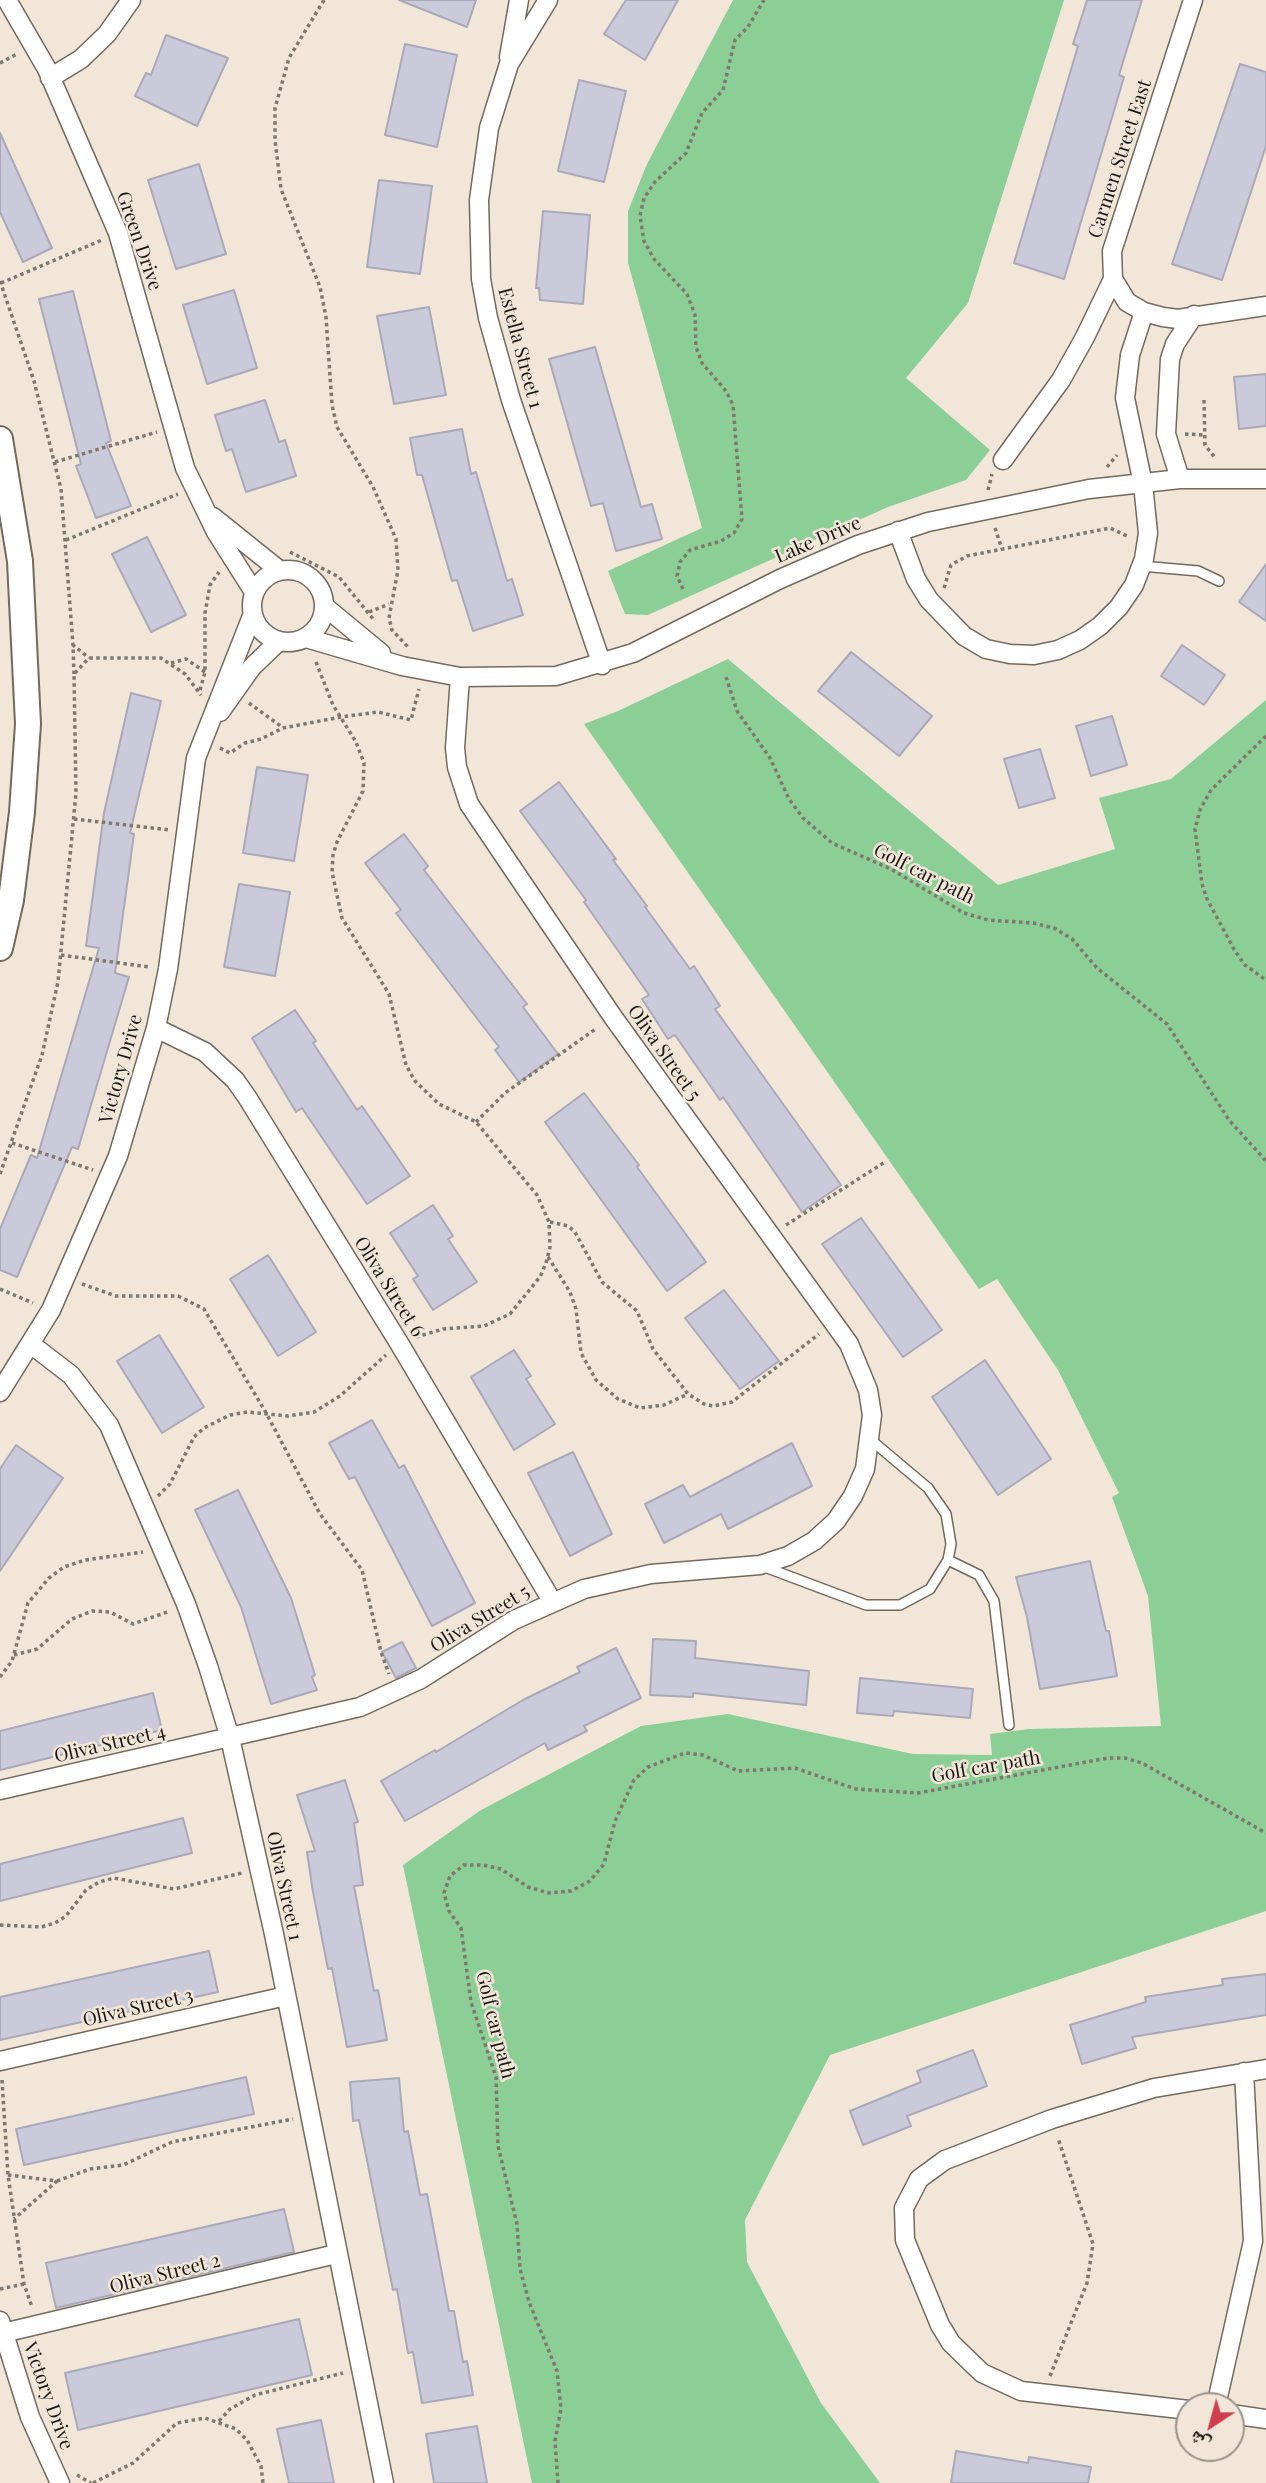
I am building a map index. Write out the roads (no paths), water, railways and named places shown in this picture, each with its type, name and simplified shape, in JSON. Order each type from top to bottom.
[{"type":"main road","points":[[0,439],[20,561],[27,724],[22,812],[10,900],[0,948]]},
{"type":"street","name":"Green Drive","points":[[7,0],[51,78],[118,233],[172,427],[193,487],[230,557],[254,592]]},
{"type":"street","points":[[51,78],[81,59],[107,34],[131,0]]},
{"type":"street","points":[[509,64],[512,26],[519,0]]},
{"type":"street","name":"Estella Street 1","points":[[548,0],[509,64],[498,95],[483,161],[479,200],[481,279],[488,318],[510,400],[602,665]]},
{"type":"street","name":"Carmen Street East","points":[[1112,279],[1112,251],[1194,0]]},
{"type":"street","points":[[1112,279],[1127,302],[1143,312],[1178,319],[1266,306]]},
{"type":"street","points":[[1003,460],[1060,380],[1086,337],[1112,279]]},
{"type":"street","points":[[898,531],[916,579],[926,595],[945,620],[986,649],[1034,655],[1069,645],[1100,626],[1119,607],[1134,585],[1148,533],[1143,484],[1126,418],[1125,398],[1129,355],[1143,312]]},
{"type":"street","points":[[1180,479],[1166,434],[1170,359],[1175,344],[1194,315]]},
{"type":"street","name":"Lake Drive","points":[[306,638],[402,666],[460,677],[556,676],[602,665],[632,653],[780,579],[898,531],[1039,498],[1180,479],[1266,479]]},
{"type":"street","name":"Green Drive","points":[[203,507],[238,540],[279,570]]},
{"type":"street","points":[[279,570],[304,573],[322,593],[322,619],[306,638],[278,642],[267,636],[252,616],[254,592],[268,575],[279,570]]},
{"type":"street","name":"Lake Drive","points":[[324,606],[374,649],[402,666]]},
{"type":"street","name":"Victory Drive","points":[[0,1392],[32,1345],[68,1277],[110,1176],[156,1028],[168,969],[192,778],[204,736],[252,616]]},
{"type":"street","name":"Victory Drive","points":[[204,736],[252,667],[278,642]]},
{"type":"street","name":"Oliva Street 5","points":[[230,1738],[320,1718],[396,1692],[477,1642],[552,1601],[629,1578],[760,1565],[788,1556],[814,1541],[836,1521],[853,1496],[865,1469],[871,1440],[868,1390],[860,1366],[835,1322],[613,1017],[469,804],[457,768],[455,748],[460,677]]},
{"type":"street","name":"Oliva Street 6","points":[[156,1028],[205,1052],[235,1080],[399,1343],[552,1601]]},
{"type":"street","name":"Oliva Street 1","points":[[32,1345],[71,1375],[98,1407],[118,1442],[186,1604],[230,1738],[312,2115],[336,2254],[384,2483]]},
{"type":"street","name":"Oliva Street 4","points":[[0,1790],[230,1738]]},
{"type":"street","name":"Oliva Street 3","points":[[0,2061],[286,1996]]},
{"type":"street","points":[[1175,2408],[1042,2394],[1000,2384],[982,2373],[951,2343],[940,2325],[905,2240],[903,2224],[910,2193],[931,2168],[1052,2119],[1154,2088],[1266,2069]]},
{"type":"street","points":[[1219,2392],[1253,2241],[1244,2071]]},
{"type":"street","name":"Oliva Street 2","points":[[2,2327],[43,2325],[336,2254]]},
{"type":"street","name":"Victory Drive","points":[[2,2327],[30,2417],[60,2483]]},
{"type":"street","points":[[1245,2416],[1266,2419]]},
{"type":"lane","points":[[1143,559],[1198,571],[1219,581]]},
{"type":"lane","points":[[871,1440],[939,1500],[950,1529],[948,1560],[979,1575],[995,1601],[1009,1725]]},
{"type":"lane","name":"Oliva Street 5","points":[[760,1565],[866,1605],[883,1607],[916,1599],[940,1576],[948,1560]]}]
